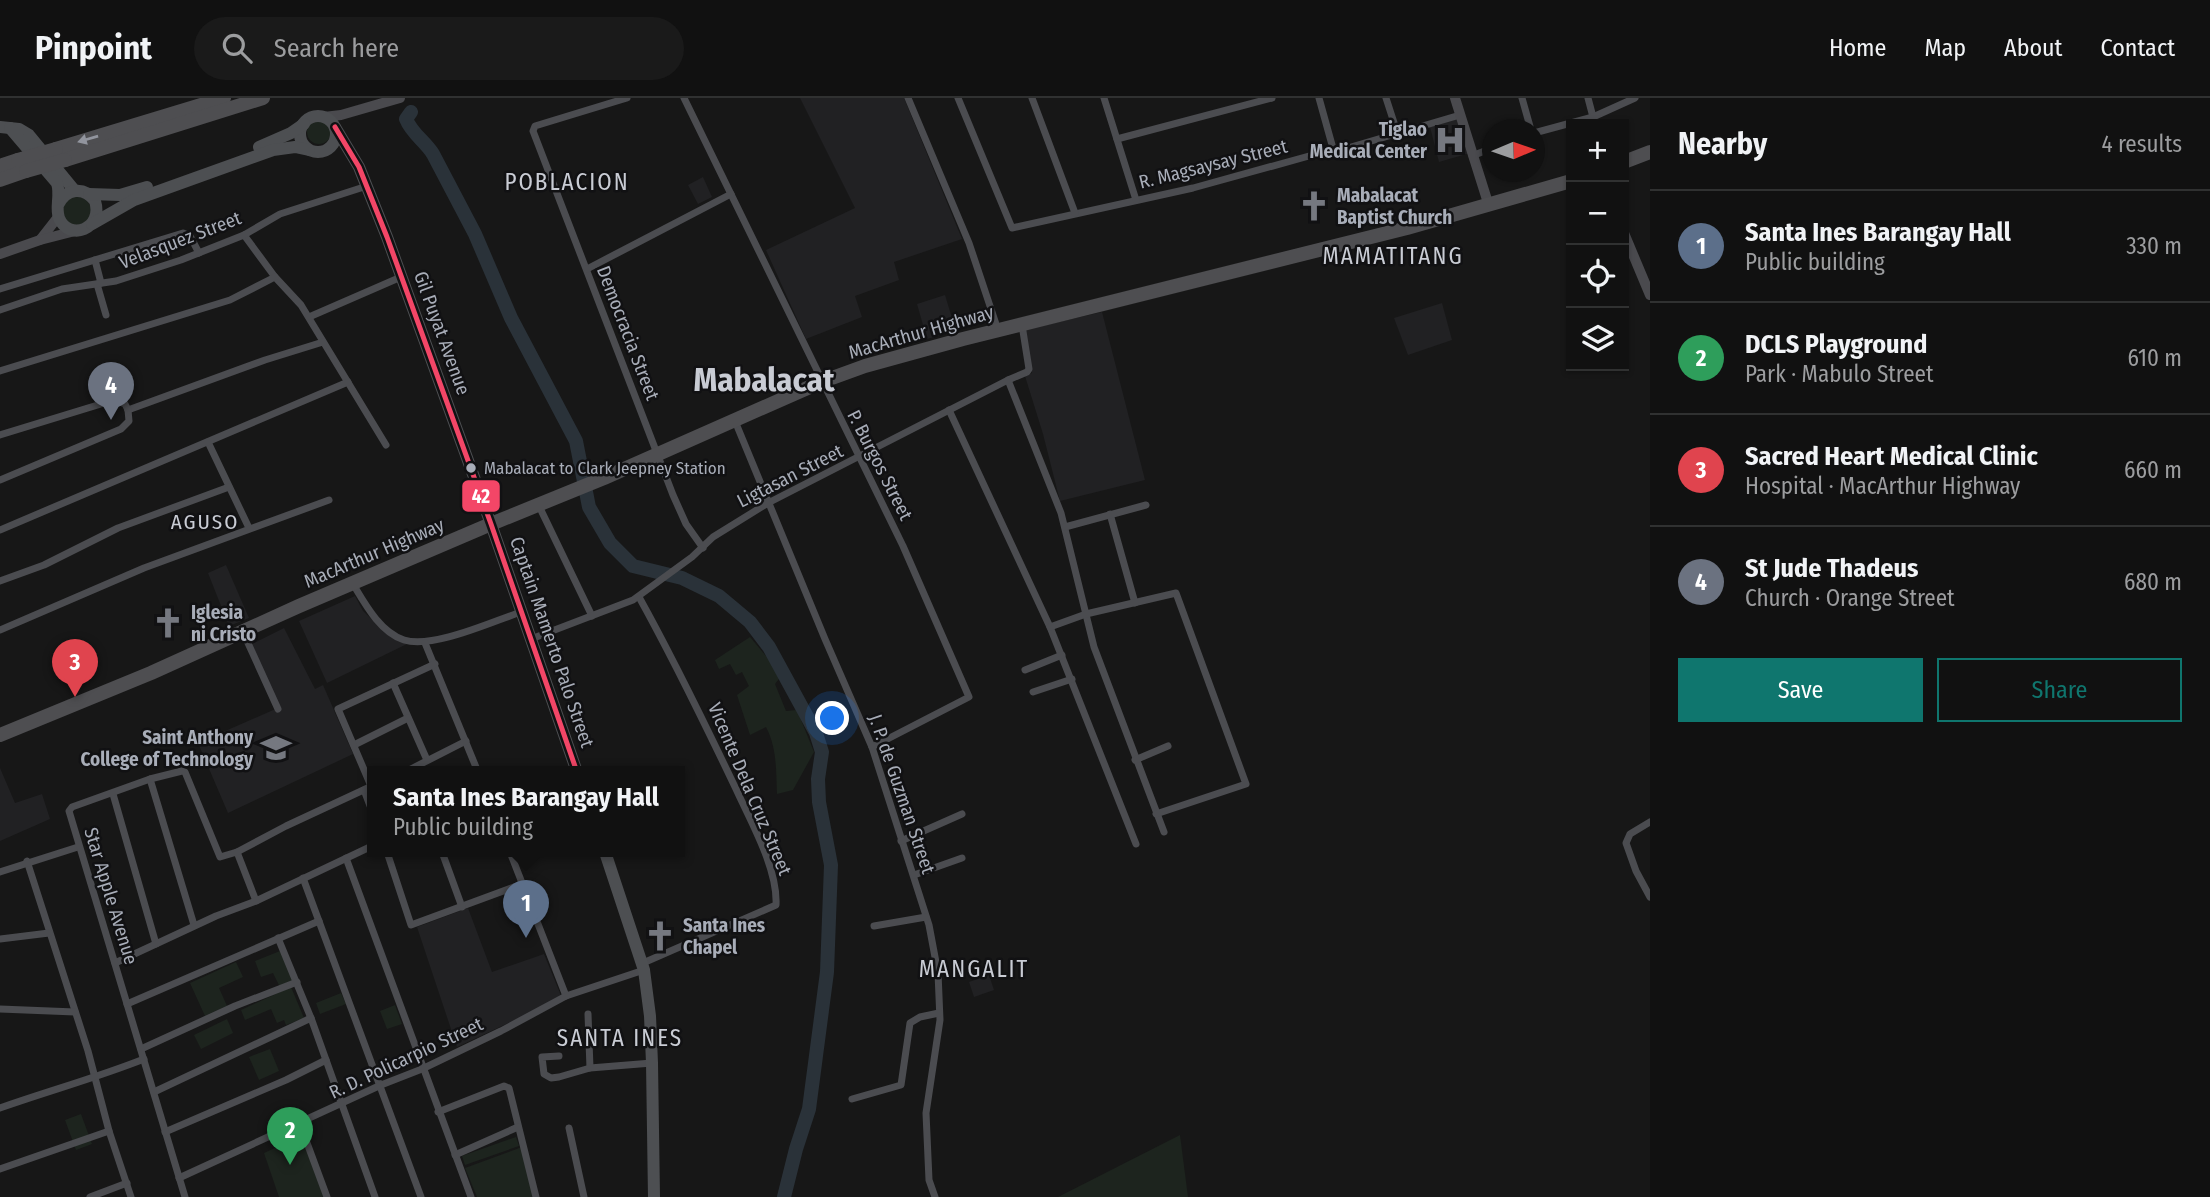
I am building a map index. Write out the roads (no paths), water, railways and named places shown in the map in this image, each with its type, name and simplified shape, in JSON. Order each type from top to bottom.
[{"type":"highway","points":[[0,180],[22,166],[224,98]]},
{"type":"highway","points":[[60,154],[263,98]]},
{"type":"highway","points":[[1629,160],[1650,152]]},
{"type":"highway","points":[[0,166],[22,166]]},
{"type":"highway","name":"MacArthur Highway","points":[[0,735],[491,524],[561,497],[821,382],[865,366],[1022,323],[1489,206],[1568,182]]},
{"type":"main road","points":[[5,127],[25,132],[75,191],[120,195],[274,142],[313,117],[336,119],[400,98]]},
{"type":"main road","points":[[1455,98],[1489,206]]},
{"type":"main road","points":[[327,150],[335,138],[336,119]]},
{"type":"main road","name":"Gil Puyat Avenue","points":[[336,119],[367,186],[491,524]]},
{"type":"main road","points":[[304,124],[301,138],[309,150]]},
{"type":"main road","points":[[5,127],[57,183],[60,192],[58,211],[66,227],[79,230]]},
{"type":"main road","points":[[0,254],[79,230],[134,200],[273,150],[295,147],[320,152],[340,150],[352,157]]},
{"type":"main road","points":[[40,240],[58,211],[63,197],[75,191]]},
{"type":"main road","points":[[89,194],[95,201],[97,211],[92,224]]},
{"type":"main road","points":[[1629,245],[1650,295]]},
{"type":"main road","name":"Captain Mamerto Palo Street","points":[[491,524],[576,766]]},
{"type":"main road","points":[[607,857],[643,966],[650,1016],[654,1197]]},
{"type":"street","name":"Democracia Street","points":[[628,98],[535,126],[533,131],[686,524],[702,548]]},
{"type":"street","name":"P. Burgos Street","points":[[684,98],[858,459],[903,546],[969,697],[872,747]]},
{"type":"street","points":[[908,98],[969,243],[998,330]]},
{"type":"street","name":"R. Magsaysay Street","points":[[958,98],[1012,228],[1193,188],[1398,135],[1460,115]]},
{"type":"street","points":[[1032,98],[1075,213]]},
{"type":"street","points":[[1104,98],[1136,200]]},
{"type":"street","points":[[1117,139],[1272,98]]},
{"type":"street","points":[[1320,98],[1334,152]]},
{"type":"street","points":[[1386,98],[1398,135]]},
{"type":"street","points":[[1522,98],[1529,119]]},
{"type":"street","points":[[1588,98],[1593,117]]},
{"type":"street","points":[[1545,128],[1593,117],[1618,102],[1635,98]]},
{"type":"street","points":[[1472,156],[1482,152]]},
{"type":"street","name":"Velasquez Street","points":[[0,310],[62,289],[116,281],[199,253],[244,235],[279,214],[367,186]]},
{"type":"street","points":[[587,269],[731,194]]},
{"type":"street","points":[[0,289],[183,233],[190,236],[199,253]]},
{"type":"street","points":[[244,235],[275,277],[301,305],[386,445]]},
{"type":"street","points":[[95,260],[106,315]]},
{"type":"street","points":[[0,371],[230,300],[275,277]]},
{"type":"street","points":[[309,317],[401,277]]},
{"type":"street","name":"Ligtasan Street","points":[[531,639],[639,597],[692,557],[713,537],[768,503],[1027,372],[1029,369],[1022,323]]},
{"type":"street","points":[[128,410],[265,360],[323,342]]},
{"type":"street","points":[[1008,380],[1065,527],[1094,647],[1164,832]]},
{"type":"street","points":[[0,530],[348,382]]},
{"type":"street","points":[[0,435],[114,400],[125,404],[128,410],[129,421],[121,429],[0,480]]},
{"type":"street","points":[[949,410],[1050,627],[1136,844]]},
{"type":"street","name":"J. P. de Guzman Street","points":[[735,420],[872,747],[926,917],[938,973],[939,1013],[926,1113],[929,1180],[935,1197]]},
{"type":"street","points":[[208,442],[249,528]]},
{"type":"street","points":[[0,581],[44,565],[118,528],[229,487]]},
{"type":"street","points":[[0,629],[144,568],[329,500]]},
{"type":"street","points":[[1065,527],[1146,505]]},
{"type":"street","points":[[539,506],[592,616]]},
{"type":"street","points":[[1110,514],[1135,603]]},
{"type":"street","points":[[354,584],[369,610],[397,637],[425,643],[521,612]]},
{"type":"street","points":[[1050,627],[1086,614],[1176,593],[1246,783],[1156,814]]},
{"type":"street","name":"Vicente Dela Cruz Street","points":[[639,597],[685,682],[743,805],[770,866],[777,896],[776,905],[643,966]]},
{"type":"street","points":[[243,632],[278,709]]},
{"type":"street","points":[[425,643],[476,766]]},
{"type":"street","points":[[1025,670],[1062,655]]},
{"type":"street","points":[[367,781],[338,709],[435,664]]},
{"type":"street","points":[[1033,692],[1072,679]]},
{"type":"street","points":[[393,683],[427,760]]},
{"type":"street","points":[[354,745],[408,718]]},
{"type":"street","points":[[418,766],[466,741]]},
{"type":"street","points":[[1135,760],[1168,746]]},
{"type":"street","name":"Star Apple Avenue","points":[[185,1197],[69,815],[72,807],[150,779],[176,771],[185,772],[220,856],[237,852]]},
{"type":"street","points":[[150,779],[194,926]]},
{"type":"street","points":[[256,901],[237,852],[367,788]]},
{"type":"street","points":[[113,794],[156,944]]},
{"type":"street","points":[[901,841],[962,814]]},
{"type":"street","points":[[1650,822],[1630,834],[1626,843],[1636,871],[1650,897]]},
{"type":"street","points":[[0,872],[27,861],[78,847]]},
{"type":"street","points":[[115,963],[367,848]]},
{"type":"street","points":[[389,857],[411,925],[522,884]]},
{"type":"street","points":[[444,857],[462,907]]},
{"type":"street","points":[[512,857],[566,996]]},
{"type":"street","points":[[346,858],[471,1197]]},
{"type":"street","points":[[914,875],[962,858]]},
{"type":"street","points":[[27,861],[131,1197]]},
{"type":"street","points":[[303,878],[421,1197]]},
{"type":"street","points":[[874,926],[926,917]]},
{"type":"street","points":[[127,1004],[319,921]]},
{"type":"street","points":[[0,939],[49,933]]},
{"type":"street","points":[[278,938],[311,1018],[375,1197]]},
{"type":"street","name":"R. D. Policarpio Street","points":[[179,1178],[381,1085],[422,1069],[566,996],[643,966]]},
{"type":"street","points":[[141,1049],[235,1006],[297,982]]},
{"type":"street","points":[[0,1009],[75,1012]]},
{"type":"street","points":[[852,1099],[901,1085],[910,1023],[920,1017],[939,1013]]},
{"type":"street","points":[[588,1014],[590,1068]]},
{"type":"street","points":[[153,1092],[311,1018]]},
{"type":"street","points":[[559,1056],[542,1057],[544,1073],[551,1078],[590,1068],[652,1063]]},
{"type":"street","points":[[0,1108],[47,1091],[95,1079],[144,1059]]},
{"type":"street","points":[[165,1132],[326,1060]]},
{"type":"street","points":[[438,1112],[507,1086],[511,1090],[536,1197]]},
{"type":"street","points":[[300,1124],[327,1197]]},
{"type":"street","points":[[455,1155],[518,1127]]},
{"type":"street","points":[[569,1128],[584,1197]]},
{"type":"street","points":[[0,1169],[109,1131]]},
{"type":"street","points":[[90,1197],[127,1183]]},
{"type":"waterway","points":[[411,112],[406,119],[433,154],[475,234],[511,318],[576,441],[589,507],[610,543],[633,566],[682,578],[719,596],[750,622],[769,647],[816,733],[822,752],[818,779],[819,802],[831,865],[827,972],[809,1109],[784,1197]]},
{"type":"place","name":"Tiglao Medical Center","points":[[1450,140]]},
{"type":"place","name":"Mabalacat Baptist Church","points":[[1314,206]]},
{"type":"place","name":"St Jude Thadeus","points":[[111,420]]},
{"type":"place","name":"Mabalacat to Clark Jeepney Station","points":[[471,468]]},
{"type":"place","name":"Iglesia ni Cristo","points":[[168,623]]},
{"type":"place","name":"Sacred Heart Medical Clinic","points":[[75,697]]},
{"type":"place","name":"Saint Anthony College of Technology","points":[[276,748]]},
{"type":"place","name":"Santa Ines Chapel","points":[[660,936]]},
{"type":"place","name":"Santa Ines Barangay Hall","points":[[526,938]]},
{"type":"place","name":"DCLS Playground","points":[[290,1165]]},
{"type":"district","name":"POBLACION","points":[[567,182]]},
{"type":"district","name":"MAMATITANG","points":[[1393,256]]},
{"type":"district","name":"Mabalacat","points":[[764,380]]},
{"type":"district","name":"AGUSO","points":[[205,522]]},
{"type":"district","name":"MANGALIT","points":[[974,969]]},
{"type":"district","name":"SANTA INES","points":[[620,1038]]}]
